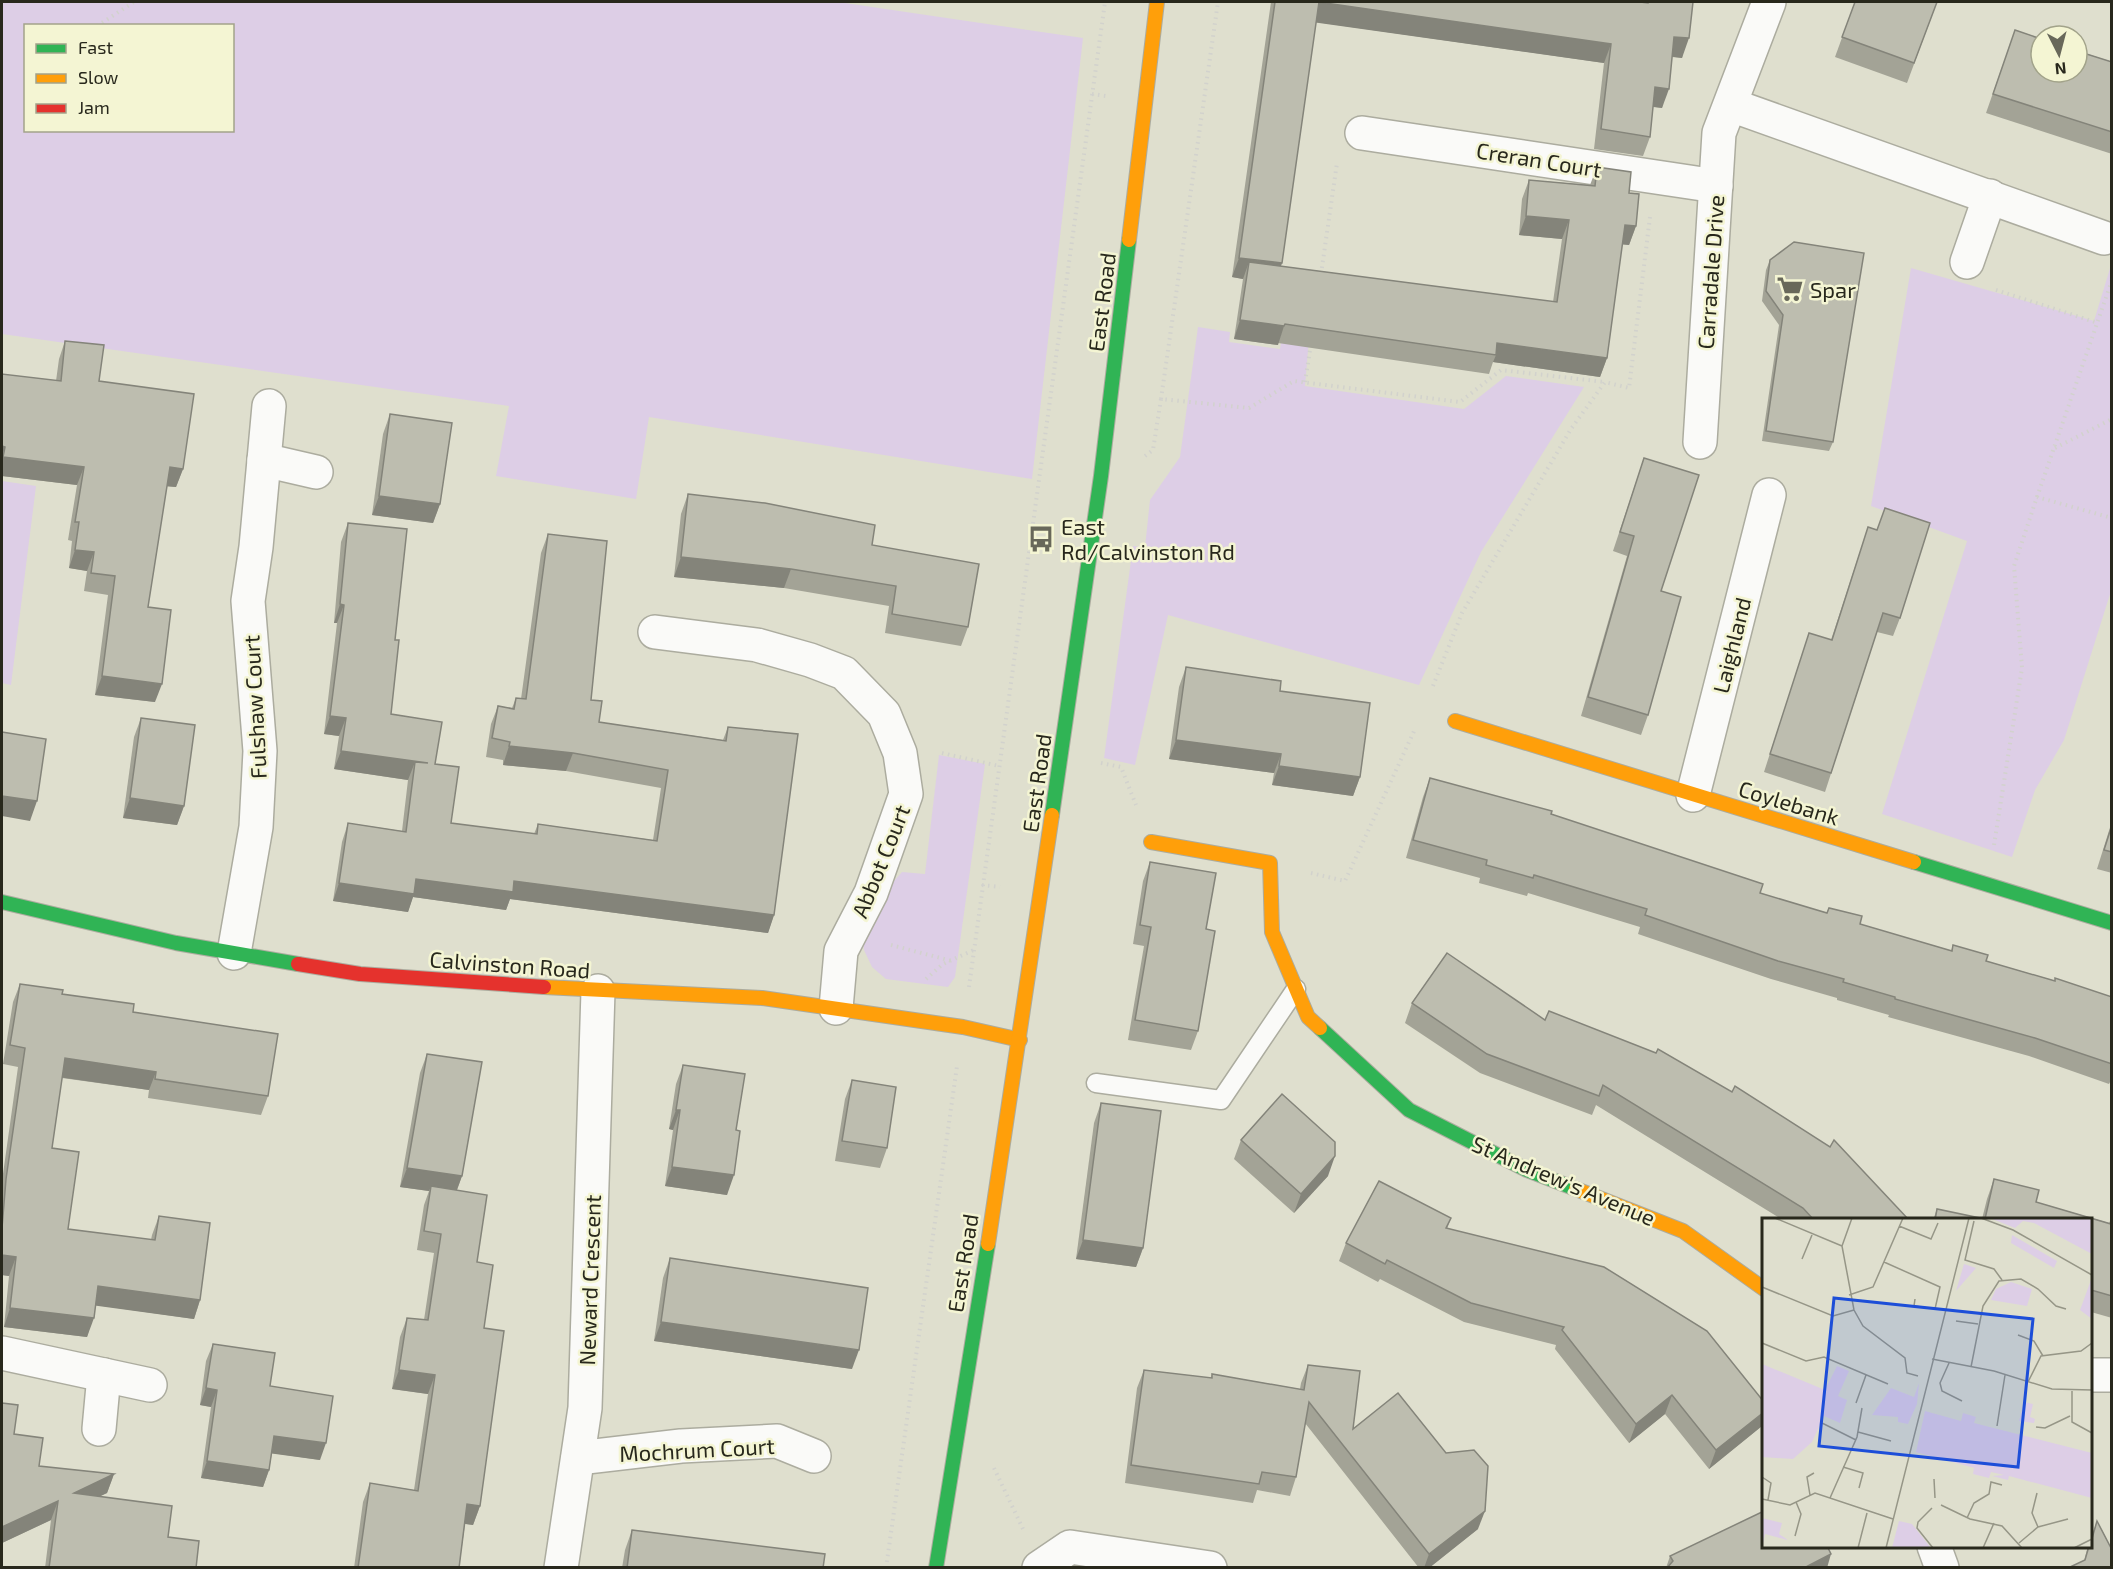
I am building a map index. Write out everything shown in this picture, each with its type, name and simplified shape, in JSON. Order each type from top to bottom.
[{"type":"street","name":"East Road","points":[[936,1568],[1020,1040],[1101,476],[1157,2]]},
{"type":"street","name":"Carradale Drive","points":[[1700,442],[1719,133],[1768,2]]},
{"type":"street","points":[[1731,105],[2104,238]]},
{"type":"street","name":"Creran Court","points":[[1362,133],[1716,186]]},
{"type":"street","points":[[1967,262],[1990,196]]},
{"type":"street","name":"Fulshaw Court","points":[[234,953],[256,816],[260,751],[248,601],[269,406]]},
{"type":"street","points":[[264,460],[316,472]]},
{"type":"street","name":"Laighland","points":[[1693,795],[1769,495]]},
{"type":"street","name":"Abbot Court","points":[[655,632],[757,645],[810,660],[844,673],[885,714],[897,747],[906,794],[871,893],[841,951],[836,1008]]},
{"type":"street","name":"Coylebank","points":[[1455,722],[2112,923]]},
{"type":"street","points":[[1151,842],[1270,863]]},
{"type":"street","name":"St Andrew's Avenue","points":[[1270,863],[1272,932],[1308,1017],[1409,1110],[1527,1170],[1683,1231],[1762,1288]]},
{"type":"street","name":"Calvinston Road","points":[[2,902],[176,943],[360,975],[598,991],[762,998],[963,1027],[1020,1040]]},
{"type":"street","name":"Neward Crescent","points":[[561,1568],[585,1408],[598,991]]},
{"type":"street","points":[[2,1353],[150,1385]]},
{"type":"street","points":[[2092,1375],[2112,1375]]},
{"type":"street","points":[[99,1429],[104,1376]]},
{"type":"street","name":"Mochrum Court","points":[[578,1458],[681,1446],[777,1441],[814,1456]]},
{"type":"street","points":[[1039,1566],[1070,1547],[1210,1568]]},
{"type":"street","points":[[1935,1548],[1942,1568]]},
{"type":"lane","points":[[1096,1083],[1221,1100],[1296,989]]},
{"type":"path","points":[[100,24],[134,2]]},
{"type":"path","points":[[886,1568],[1105,2]]},
{"type":"path","points":[[1101,476],[1114,477],[1153,450],[1218,2]]},
{"type":"path","points":[[1320,279],[1342,130],[1362,133]]},
{"type":"path","points":[[1161,399],[1249,408],[1294,381],[1460,402],[1501,370],[1605,382],[1629,388],[1655,177]]},
{"type":"path","points":[[1967,262],[1962,279],[2098,323]]},
{"type":"path","points":[[1987,885],[2022,668],[2014,566],[2112,279]]},
{"type":"path","points":[[1305,382],[1312,336]]},
{"type":"path","points":[[1430,694],[1462,613],[1571,429],[1605,382]]},
{"type":"path","points":[[2054,449],[2112,418]]},
{"type":"path","points":[[2037,497],[2112,518]]},
{"type":"path","points":[[1270,863],[1345,881],[1416,727]]},
{"type":"path","points":[[897,747],[928,750],[999,766]]},
{"type":"path","points":[[1061,754],[1121,768],[1151,842]]},
{"type":"path","points":[[849,935],[951,961]]},
{"type":"path","points":[[915,1020],[916,988],[943,964],[976,950]]},
{"type":"path","points":[[990,1458],[1039,1566]]},
{"type":"shaded area","points":[[2,2],[838,2],[1083,38],[1032,479],[649,417],[636,499],[496,476],[509,406],[2,334]]},
{"type":"shaded area","points":[[2111,265],[2111,591],[2064,740],[2035,790],[2012,857],[1882,814],[1967,541],[1871,506],[1911,268],[2094,321]]},
{"type":"shaded area","points":[[1198,327],[1230,332],[1229,342],[1280,349],[1282,336],[1309,339],[1305,386],[1464,409],[1506,376],[1584,387],[1481,552],[1419,685],[1168,615],[1135,765],[1104,758],[1133,546],[1145,547],[1150,500],[1180,457]]},
{"type":"shaded area","points":[[2,481],[36,486],[11,685],[2,683]]},
{"type":"shaded area","points":[[939,755],[985,764],[955,977],[948,987],[886,979],[872,967],[864,950],[862,937],[887,889],[902,872],[925,874]]},
{"type":"building","points":[[1275,2],[1319,2],[1282,263],[1239,258]]},
{"type":"building","points":[[1319,2],[1693,2],[1689,38],[1674,37],[1669,89],[1655,87],[1650,137],[1601,129],[1611,44]]},
{"type":"building","points":[[1855,2],[1937,2],[1914,63],[1842,37]]},
{"type":"building","points":[[2015,30],[2029,35],[2029,84],[2089,84],[2089,55],[2112,62],[2112,132],[1993,94]]},
{"type":"building","points":[[1597,167],[1631,172],[1629,193],[1639,194],[1636,226],[1625,225],[1607,358],[1497,343],[1496,355],[1285,324],[1284,326],[1240,320],[1249,262],[1557,302],[1569,220],[1526,216],[1529,180],[1595,186]]},
{"type":"building","points":[[1794,242],[1864,253],[1833,442],[1766,431],[1783,315],[1766,291],[1770,260]]},
{"type":"building","points":[[65,341],[104,345],[99,381],[194,394],[183,469],[170,467],[148,607],[171,610],[162,684],[102,676],[115,576],[91,573],[94,552],[75,550],[79,522],[75,522],[84,467],[3,457],[5,447],[2,446],[2,374],[61,381]]},
{"type":"building","points":[[390,414],[452,423],[440,504],[379,496]]},
{"type":"building","points":[[1644,458],[1699,475],[1661,591],[1681,597],[1648,715],[1588,697],[1634,536],[1620,532]]},
{"type":"building","points":[[688,494],[765,503],[875,525],[872,545],[979,564],[968,627],[892,614],[896,586],[791,569],[681,557]]},
{"type":"building","points":[[1885,508],[1930,523],[1900,618],[1883,613],[1831,773],[1770,754],[1809,633],[1832,640],[1868,527],[1877,530]]},
{"type":"building","points":[[348,523],[407,529],[395,640],[399,640],[391,714],[442,722],[435,764],[459,767],[451,823],[537,834],[538,824],[657,841],[668,770],[573,753],[509,746],[510,742],[492,738],[498,706],[514,709],[516,698],[526,699],[548,534],[607,541],[591,700],[602,701],[599,722],[726,741],[728,727],[798,734],[774,915],[514,881],[513,892],[416,879],[414,894],[339,883],[348,823],[406,832],[415,762],[428,763],[341,751],[346,718],[330,716],[344,605],[340,604]]},
{"type":"building","points":[[1186,667],[1281,681],[1280,691],[1370,703],[1360,777],[1279,766],[1281,754],[1176,740]]},
{"type":"building","points":[[141,718],[195,725],[184,806],[130,798]]},
{"type":"building","points":[[2,732],[46,739],[37,801],[2,796]]},
{"type":"building","points":[[1430,778],[1552,811],[1551,814],[1763,884],[1760,893],[1827,913],[1829,908],[1862,916],[1860,924],[1952,951],[1953,945],[1988,955],[1986,961],[2055,981],[2055,978],[2112,997],[2112,1064],[2035,1038],[1895,999],[1895,997],[1843,982],[1844,979],[1778,961],[1645,915],[1647,909],[1534,875],[1533,878],[1486,865],[1487,860],[1413,840]]},
{"type":"building","points":[[2112,825],[2112,852],[2104,850]]},
{"type":"building","points":[[1150,862],[1216,873],[1206,929],[1215,931],[1198,1031],[1135,1020],[1151,927],[1140,925]]},
{"type":"building","points":[[1447,953],[1545,1020],[1549,1011],[1656,1053],[1658,1049],[1732,1092],[1735,1086],[1830,1147],[1834,1140],[1907,1218],[1812,1218],[1803,1208],[1603,1085],[1599,1096],[1487,1054],[1412,1003]]},
{"type":"building","points":[[20,984],[63,990],[62,994],[134,1004],[133,1012],[278,1034],[268,1096],[155,1079],[156,1072],[65,1058],[52,1148],[79,1152],[68,1229],[155,1240],[159,1216],[210,1223],[200,1300],[98,1286],[94,1318],[10,1308],[16,1257],[2,1255],[2,1228],[6,1179],[25,1048],[10,1045]]},
{"type":"building","points":[[427,1054],[482,1062],[462,1176],[407,1168]]},
{"type":"building","points":[[683,1065],[745,1074],[736,1130],[740,1131],[734,1175],[672,1167],[680,1110],[676,1110]]},
{"type":"building","points":[[852,1080],[896,1087],[887,1148],[842,1141]]},
{"type":"building","points":[[1282,1094],[1335,1142],[1335,1156],[1301,1194],[1241,1140]]},
{"type":"building","points":[[1101,1103],[1161,1111],[1143,1248],[1083,1240]]},
{"type":"building","points":[[1994,1179],[2039,1190],[2036,1202],[2091,1218],[1985,1218]]},
{"type":"building","points":[[1379,1181],[1451,1218],[1446,1228],[1604,1267],[1707,1331],[1762,1400],[1762,1414],[1716,1450],[1672,1395],[1636,1424],[1562,1330],[1564,1327],[1471,1303],[1387,1260],[1385,1264],[1346,1243]]},
{"type":"building","points":[[431,1186],[487,1195],[477,1262],[493,1265],[484,1328],[504,1331],[480,1506],[467,1504],[459,1568],[358,1568],[370,1483],[418,1491],[435,1375],[399,1370],[407,1318],[428,1320],[441,1234],[424,1231]]},
{"type":"building","points":[[1937,1209],[1980,1218],[1935,1218]]},
{"type":"building","points":[[2092,1218],[2111,1224],[2112,1222],[2112,1296],[2092,1290]]},
{"type":"building","points":[[670,1258],[868,1288],[859,1350],[661,1322]]},
{"type":"building","points":[[213,1344],[275,1353],[270,1386],[333,1396],[326,1443],[274,1436],[269,1470],[207,1461],[217,1390],[206,1388]]},
{"type":"building","points":[[1308,1365],[1360,1371],[1353,1429],[1398,1393],[1446,1453],[1474,1450],[1488,1466],[1485,1511],[1429,1554],[1309,1402],[1296,1477],[1262,1472],[1259,1484],[1131,1465],[1144,1370],[1212,1378],[1212,1374],[1304,1390]]},
{"type":"building","points":[[2,1403],[18,1405],[14,1434],[43,1438],[39,1466],[114,1474],[74,1493],[172,1506],[168,1537],[199,1541],[196,1568],[49,1568],[58,1501],[2,1527]]},
{"type":"building","points":[[1762,1512],[1762,1548],[1828,1548],[1831,1554],[1804,1568],[1667,1568],[1673,1561],[1670,1556]]},
{"type":"building","points":[[2097,1521],[2112,1550],[2112,1568],[2068,1568],[2085,1560],[2088,1548],[2092,1548]]},
{"type":"building","points":[[632,1530],[825,1554],[823,1568],[627,1568]]},
{"type":"traffic: fast","points":[[1052,815],[1101,476],[1129,240]]},
{"type":"traffic: fast","points":[[1914,862],[2112,923]]},
{"type":"traffic: fast","points":[[2,902],[176,943],[298,964]]},
{"type":"traffic: fast","points":[[1320,1028],[1409,1110],[1527,1170],[1576,1189]]},
{"type":"traffic: fast","points":[[936,1568],[988,1244]]},
{"type":"traffic: slow","points":[[1129,240],[1157,2]]},
{"type":"traffic: slow","points":[[1455,721],[1914,862]]},
{"type":"traffic: slow","points":[[988,1244],[1052,815]]},
{"type":"traffic: slow","points":[[1151,842],[1270,863],[1272,932],[1308,1017],[1320,1028]]},
{"type":"traffic: slow","points":[[544,987],[762,998],[963,1027],[1020,1040]]},
{"type":"traffic: slow","points":[[1576,1189],[1683,1231],[1762,1288]]},
{"type":"traffic: jam","points":[[298,964],[360,974],[544,987]]},
{"type":"place","name":"Spar","points":[[1790,289]]},
{"type":"place","name":"East Rd/Calvinston Rd","points":[[1041,539]]}]
